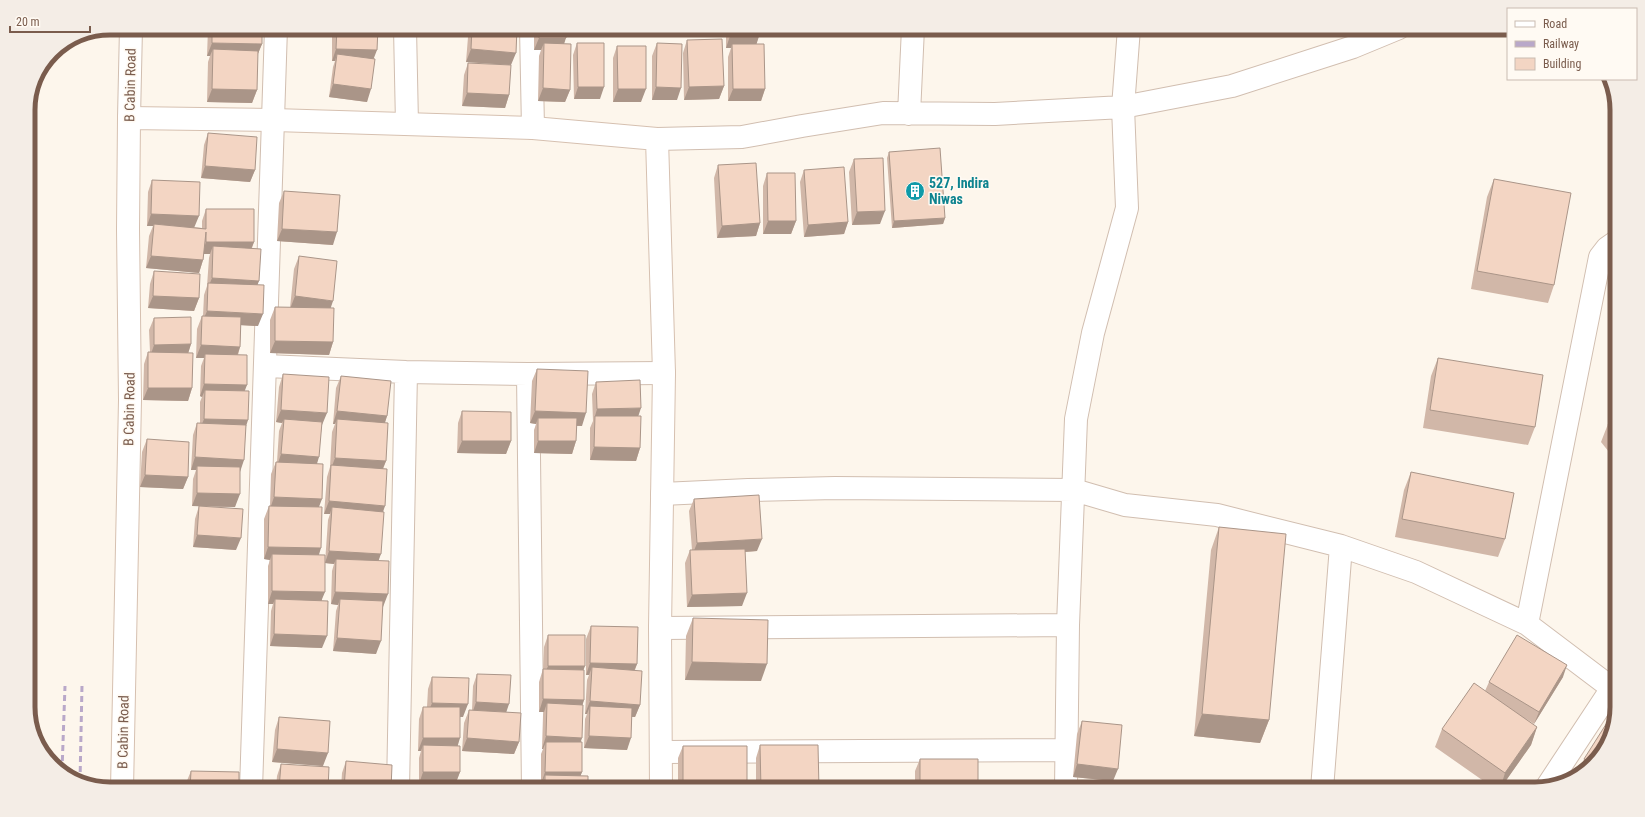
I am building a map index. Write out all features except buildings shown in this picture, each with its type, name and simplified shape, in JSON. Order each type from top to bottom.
[{"type":"street","name":"B Cabin Road","points":[[122,782],[130,400],[128,229],[131,35]]},
{"type":"street","points":[[251,782],[276,35]]},
{"type":"street","points":[[405,35],[407,124]]},
{"type":"street","points":[[531,35],[533,128]]},
{"type":"street","points":[[909,114],[912,35]]},
{"type":"street","points":[[1066,782],[1068,625],[1076,419],[1093,333],[1127,208],[1123,107],[1128,35]]},
{"type":"street","points":[[129,118],[274,120],[533,128],[658,139],[742,137],[883,114],[995,114],[1123,107],[1232,86],[1352,47],[1382,35]]},
{"type":"street","points":[[658,139],[664,373],[660,628],[661,782]]},
{"type":"street","points":[[1527,624],[1600,257],[1610,246]]},
{"type":"street","points":[[266,366],[406,372],[528,374],[664,373]]},
{"type":"street","points":[[398,782],[406,372]]},
{"type":"street","points":[[528,374],[533,782]]},
{"type":"street","points":[[662,494],[835,488],[1074,490],[1125,505],[1217,515],[1341,546],[1416,572],[1527,624],[1610,687]]},
{"type":"street","points":[[1323,782],[1341,546]]},
{"type":"street","points":[[660,628],[1068,625]]},
{"type":"street","points":[[1551,781],[1610,696]]},
{"type":"street","points":[[661,752],[1066,750]]},
{"type":"railway","points":[[80,775],[82,685]]},
{"type":"railway","points":[[62,765],[65,686]]},
{"type":"place","name":"527, Indira Niwas","points":[[915,191]]}]
